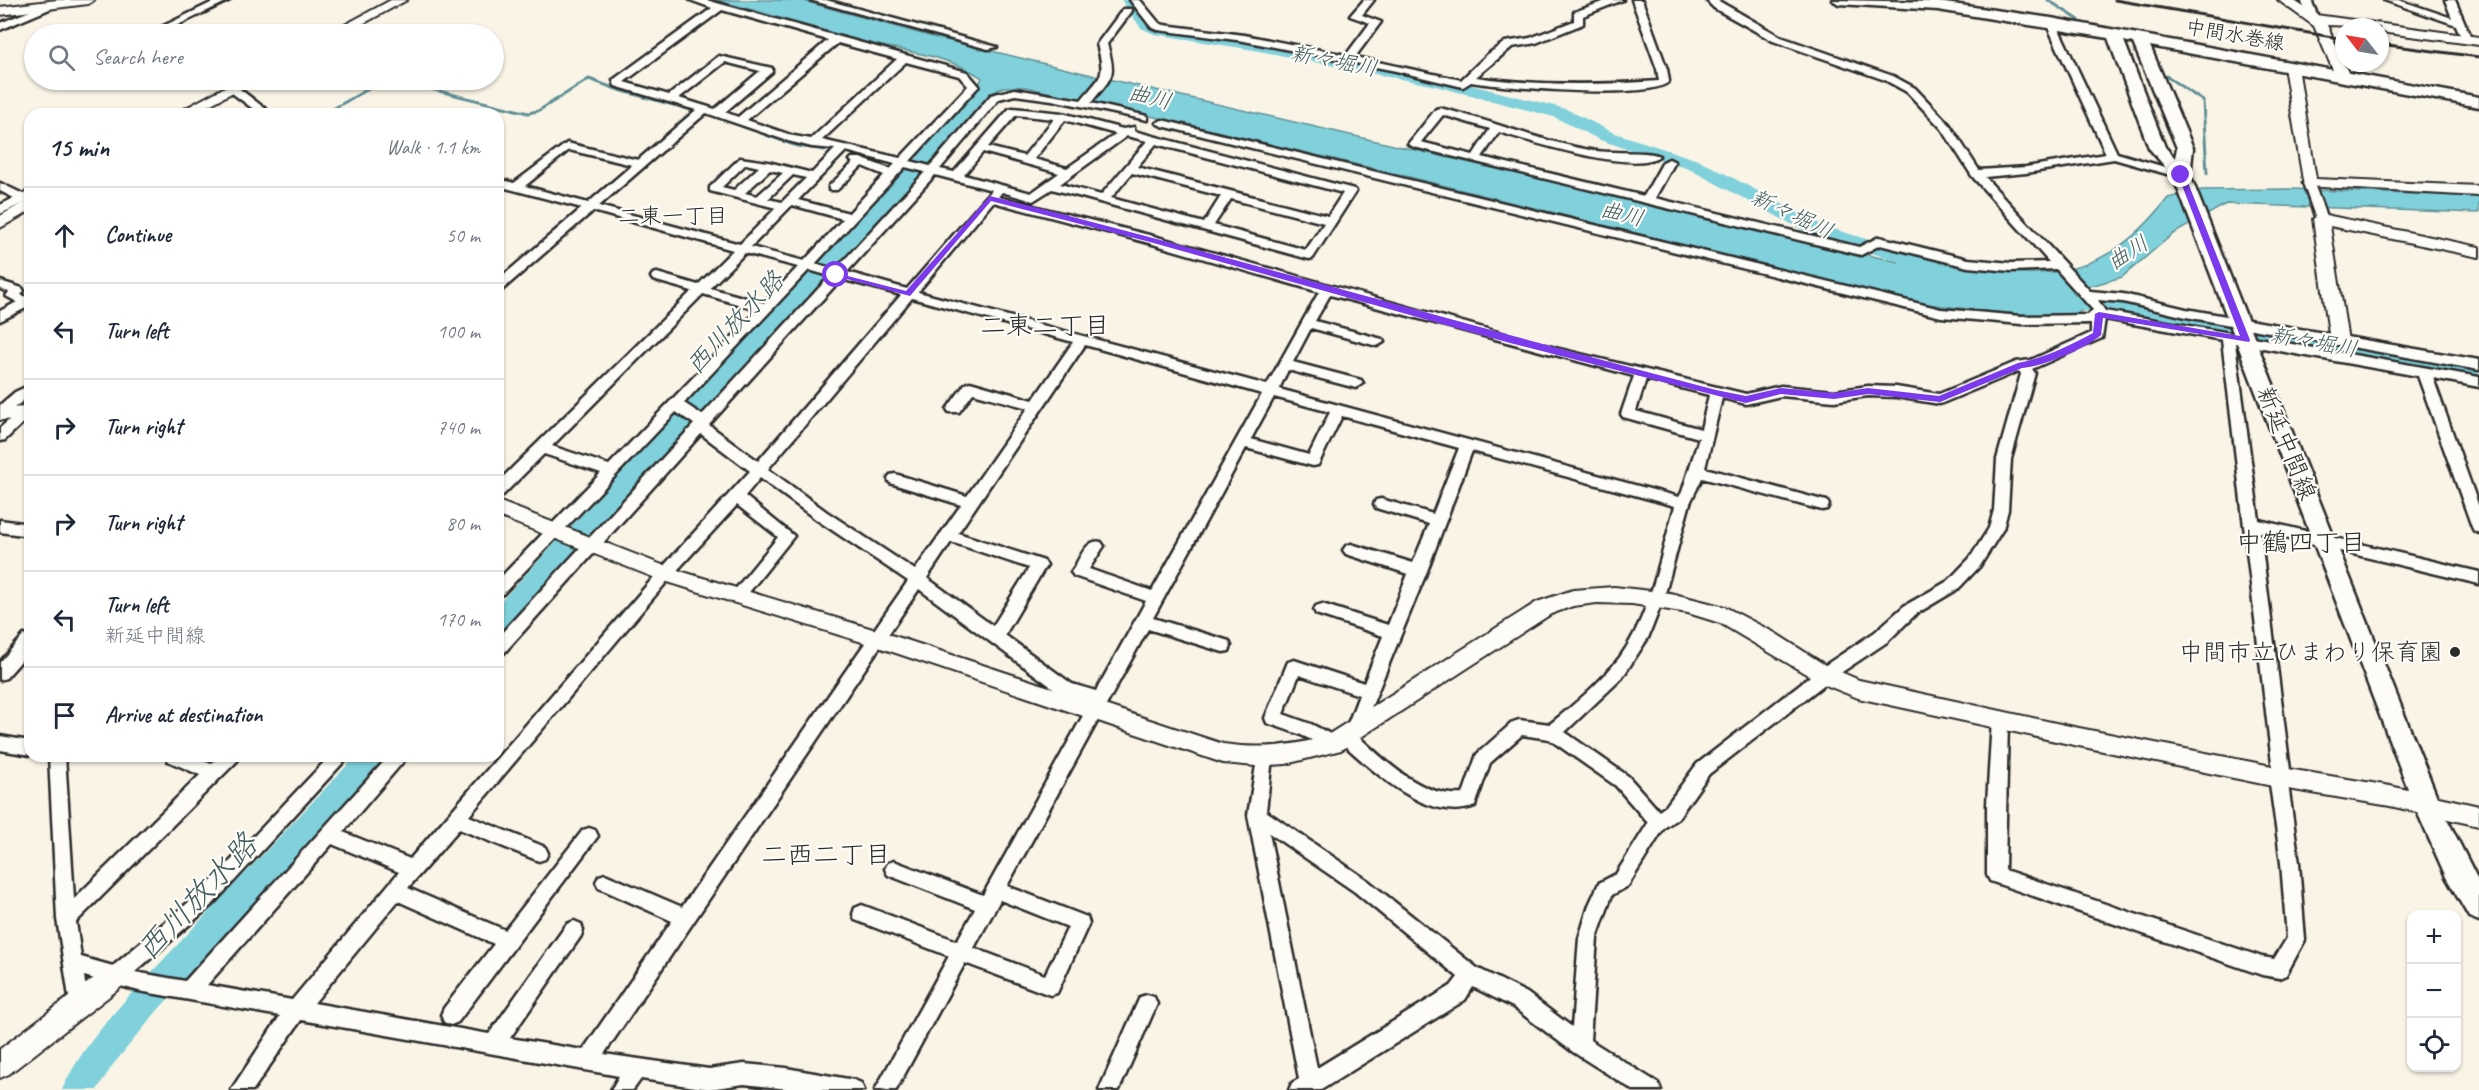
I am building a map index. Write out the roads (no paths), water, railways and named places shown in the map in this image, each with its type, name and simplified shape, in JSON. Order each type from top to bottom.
[{"type":"main road","name":"中間水巻線","points":[[1839,0],[1938,6],[2050,23],[2479,102]]},
{"type":"main road","name":"新延中間線","points":[[2114,34],[2157,148],[2181,175],[2240,332],[2325,540],[2428,807],[2456,868],[2479,908]]},
{"type":"main road","name":"新延中間線","points":[[2139,39],[2185,148],[2181,175]]},
{"type":"street","points":[[0,11],[88,0]]},
{"type":"street","points":[[173,24],[225,0]]},
{"type":"street","points":[[354,24],[401,0]]},
{"type":"street","points":[[504,584],[557,532],[611,471],[808,267],[851,217],[892,174],[906,163],[974,86],[963,74],[695,0]]},
{"type":"street","points":[[815,0],[992,47]]},
{"type":"street","points":[[1135,0],[1155,25],[1162,28],[1244,38],[1349,58],[1463,85],[1501,84],[1576,89],[1662,84],[1664,81],[1662,69],[1637,0]]},
{"type":"street","points":[[1349,58],[1376,22],[1355,16],[1369,0]]},
{"type":"street","points":[[1463,85],[1489,58],[1509,44],[1556,33],[1579,22],[1578,14],[1618,0]]},
{"type":"street","points":[[720,7],[618,80],[619,84],[717,112],[738,122],[840,152],[906,163],[956,177],[994,194],[1326,290],[1716,393],[1746,399],[1781,391],[1834,396],[1868,391],[1940,399],[2021,365],[2033,364],[2097,335],[2091,302],[1976,174],[1946,128],[1911,90],[1877,74],[1777,39],[1711,0]]},
{"type":"street","points":[[2284,0],[2314,19],[2335,22]]},
{"type":"street","points":[[2306,0],[2314,19],[2324,31],[2343,77]]},
{"type":"street","points":[[2450,0],[2458,23],[2473,40]]},
{"type":"street","points":[[2387,1],[2458,23]]},
{"type":"street","points":[[0,27],[54,5]]},
{"type":"street","points":[[1085,103],[1108,75],[1108,65],[1102,44],[1127,11]]},
{"type":"street","points":[[2050,23],[2072,66],[2093,119],[2112,155],[2181,175]]},
{"type":"street","points":[[2389,29],[2473,40]]},
{"type":"street","points":[[738,122],[837,38]]},
{"type":"street","points":[[812,144],[906,57]]},
{"type":"street","points":[[671,99],[723,58],[768,70],[717,112]]},
{"type":"street","points":[[2291,67],[2339,341]]},
{"type":"street","points":[[193,108],[226,90]]},
{"type":"street","points":[[236,90],[259,108]]},
{"type":"street","points":[[504,641],[702,425],[995,97],[1015,92],[1085,103],[1143,118],[1033,197],[994,194]]},
{"type":"street","points":[[504,282],[704,109]]},
{"type":"street","points":[[956,177],[1013,111],[1062,116],[1350,191],[1309,255],[1051,185]]},
{"type":"street","points":[[1653,156],[1638,158],[1561,147],[1440,111],[1414,144],[1649,198],[1861,251],[1879,241],[1921,253],[1989,267],[2029,268],[2059,265]]},
{"type":"street","points":[[1026,161],[1062,116]]},
{"type":"street","points":[[1162,123],[1941,313],[2021,320],[2090,319],[2091,302]]},
{"type":"street","points":[[1476,158],[1497,127]]},
{"type":"street","points":[[1104,199],[1153,141]]},
{"type":"street","points":[[516,188],[567,146],[640,164]]},
{"type":"street","points":[[981,148],[1068,172]]},
{"type":"street","points":[[840,152],[892,174]]},
{"type":"street","points":[[504,485],[840,152]]},
{"type":"street","points":[[1976,174],[2109,158],[2112,155]]},
{"type":"street","points":[[815,177],[744,160],[714,189],[851,217]]},
{"type":"street","points":[[833,188],[860,162]]},
{"type":"street","points":[[1649,198],[1669,162]]},
{"type":"street","points":[[737,194],[768,165]]},
{"type":"street","points":[[1129,169],[1331,221]]},
{"type":"street","points":[[760,200],[791,171]]},
{"type":"street","points":[[504,184],[1683,503]]},
{"type":"street","points":[[2311,185],[2479,191]]},
{"type":"street","points":[[0,186],[24,198]]},
{"type":"street","points":[[504,762],[665,574],[736,497],[994,194]]},
{"type":"street","points":[[1207,227],[1228,195]]},
{"type":"street","points":[[0,210],[24,200]]},
{"type":"street","points":[[0,223],[24,202]]},
{"type":"street","points":[[2318,215],[2479,252]]},
{"type":"street","points":[[657,277],[767,308]]},
{"type":"street","points":[[0,285],[18,291]]},
{"type":"street","points":[[24,288],[12,296],[24,300]]},
{"type":"street","points":[[885,1090],[1326,290]]},
{"type":"street","points":[[2091,302],[2122,298],[2186,313],[2240,332],[2339,341],[2479,365]]},
{"type":"street","points":[[2091,302],[2424,373],[2479,382]]},
{"type":"street","points":[[0,317],[24,305]]},
{"type":"street","points":[[1307,323],[1377,342]]},
{"type":"street","points":[[2000,720],[1996,784],[1996,875],[2168,935],[2262,966],[2279,969],[2296,940],[2290,863],[2252,524],[2240,332]]},
{"type":"street","points":[[587,1061],[1081,341]]},
{"type":"street","points":[[1285,365],[1356,383]]},
{"type":"street","points":[[1580,1045],[1588,938],[1598,904],[1605,889],[1622,880],[1632,868],[1658,822],[1672,812],[1703,769],[1824,675],[1881,637],[1910,610],[1953,585],[1975,562],[1993,537],[2001,510],[2004,459],[2028,374],[2021,365]]},
{"type":"street","points":[[1642,372],[1628,414],[1705,435]]},
{"type":"street","points":[[2424,373],[2479,527]]},
{"type":"street","points":[[954,409],[970,387],[1035,405]]},
{"type":"street","points":[[1553,732],[1594,696],[1632,652],[1645,628],[1683,503],[1689,494],[1696,471],[1716,393]]},
{"type":"street","points":[[0,414],[24,394]]},
{"type":"street","points":[[675,404],[822,516],[917,579],[1067,689],[1096,705]]},
{"type":"street","points":[[1243,442],[1313,461],[1338,410]]},
{"type":"street","points":[[0,414],[24,414]]},
{"type":"street","points":[[0,436],[24,416]]},
{"type":"street","points":[[1344,737],[1370,692],[1467,446]]},
{"type":"street","points":[[542,448],[611,471]]},
{"type":"street","points":[[1696,471],[1822,505]]},
{"type":"street","points":[[895,479],[969,502]]},
{"type":"street","points":[[2462,480],[2479,483]]},
{"type":"street","points":[[736,497],[787,536],[737,597]]},
{"type":"street","points":[[1381,504],[1437,521]]},
{"type":"street","points":[[504,510],[665,574],[1096,705],[1207,750],[1233,756],[1264,758],[1309,752],[1344,737],[1544,608],[1562,600],[1583,596],[1615,595],[1699,607],[1719,614],[1757,633],[1824,675],[1840,683],[1869,692],[2280,778],[2390,796],[2428,807],[2479,816]]},
{"type":"street","points":[[2252,524],[2479,578]]},
{"type":"street","points":[[0,525],[24,529]]},
{"type":"street","points":[[947,535],[1039,565],[995,637]]},
{"type":"street","points":[[1096,546],[1079,572],[1155,598]]},
{"type":"street","points":[[1351,550],[1419,570]]},
{"type":"street","points":[[1322,610],[1394,633]]},
{"type":"street","points":[[1143,621],[1223,646]]},
{"type":"street","points":[[0,673],[24,647]]},
{"type":"street","points":[[1370,692],[1294,667],[1272,718],[1305,729],[1344,737],[1410,788],[1436,798],[1463,802],[1469,801],[1473,793],[1483,759],[1519,727],[1553,732],[1622,781],[1658,822]]},
{"type":"street","points":[[0,743],[24,747]]},
{"type":"street","points":[[1264,758],[1257,815],[1306,1088],[1458,993],[1470,975]]},
{"type":"street","points":[[57,762],[66,919],[78,1003]]},
{"type":"street","points":[[188,762],[214,773]]},
{"type":"street","points":[[66,919],[225,762]]},
{"type":"street","points":[[0,1065],[78,1003],[127,979],[335,762]]},
{"type":"street","points":[[186,989],[395,762]]},
{"type":"street","points":[[241,1090],[296,1010],[504,762]]},
{"type":"street","points":[[1257,815],[1361,886],[1470,975],[1520,1000],[1580,1045],[1651,1090]]},
{"type":"street","points":[[455,819],[539,853]]},
{"type":"street","points":[[329,834],[413,869]]},
{"type":"street","points":[[451,1015],[589,836]]},
{"type":"street","points":[[862,914],[1050,986],[1080,923],[894,869]]},
{"type":"street","points":[[605,882],[684,917]]},
{"type":"street","points":[[395,891],[508,942]]},
{"type":"street","points":[[493,1045],[574,930]]},
{"type":"street","points":[[72,964],[127,979],[587,1061],[709,1078],[744,1074],[786,1078],[854,1090]]},
{"type":"street","points":[[1109,1090],[1147,1004]]},
{"type":"street","points":[[621,1090],[637,1067]]},
{"type":"water","name":"曲川","points":[[715,0],[800,0],[933,37],[1117,81],[1898,262],[1908,253],[1983,269],[2017,273],[2050,272],[2080,266],[2110,253],[2139,230],[2168,198],[2202,190],[2292,189],[2479,197],[2479,213],[2226,204],[2173,234],[2122,277],[2073,293],[2088,309],[2064,317],[1991,312],[1918,303],[1393,173],[1026,87],[1003,87],[991,94],[933,159],[918,155],[975,92],[982,78],[944,60],[854,39]]},
{"type":"waterway","name":"新々堀川","points":[[1129,0],[1147,25],[1160,31],[1254,45],[1432,80],[1560,113],[1606,136],[1695,165],[1817,230],[1936,267]]},
{"type":"waterway","points":[[2048,0],[2079,20]]},
{"type":"waterway","points":[[2166,76],[2203,101],[2207,173]]},
{"type":"waterway","points":[[435,90],[528,113],[538,111],[589,79],[619,90],[710,115],[797,146],[833,151]]},
{"type":"waterway","points":[[335,108],[366,90]]},
{"type":"waterway","name":"西川放水路","points":[[504,615],[949,134]]},
{"type":"waterway","name":"新々堀川","points":[[2050,298],[2082,304],[2120,306],[2195,322],[2479,373]]},
{"type":"waterway","name":"西川放水路","points":[[78,1090],[101,1055],[147,999],[367,762]]},
{"type":"railway","points":[[2115,0],[2335,37]]},
{"type":"railway","points":[[2389,45],[2479,57]]},
{"type":"place","name":"中間市立ひまわり保育園","points":[[2455,652]]},
{"type":"district","name":"二東一丁目","points":[[673,216]]},
{"type":"district","name":"二東二丁目","points":[[1045,325]]},
{"type":"district","name":"中鶴四丁目","points":[[2301,542]]},
{"type":"district","name":"二西二丁目","points":[[826,854]]}]
